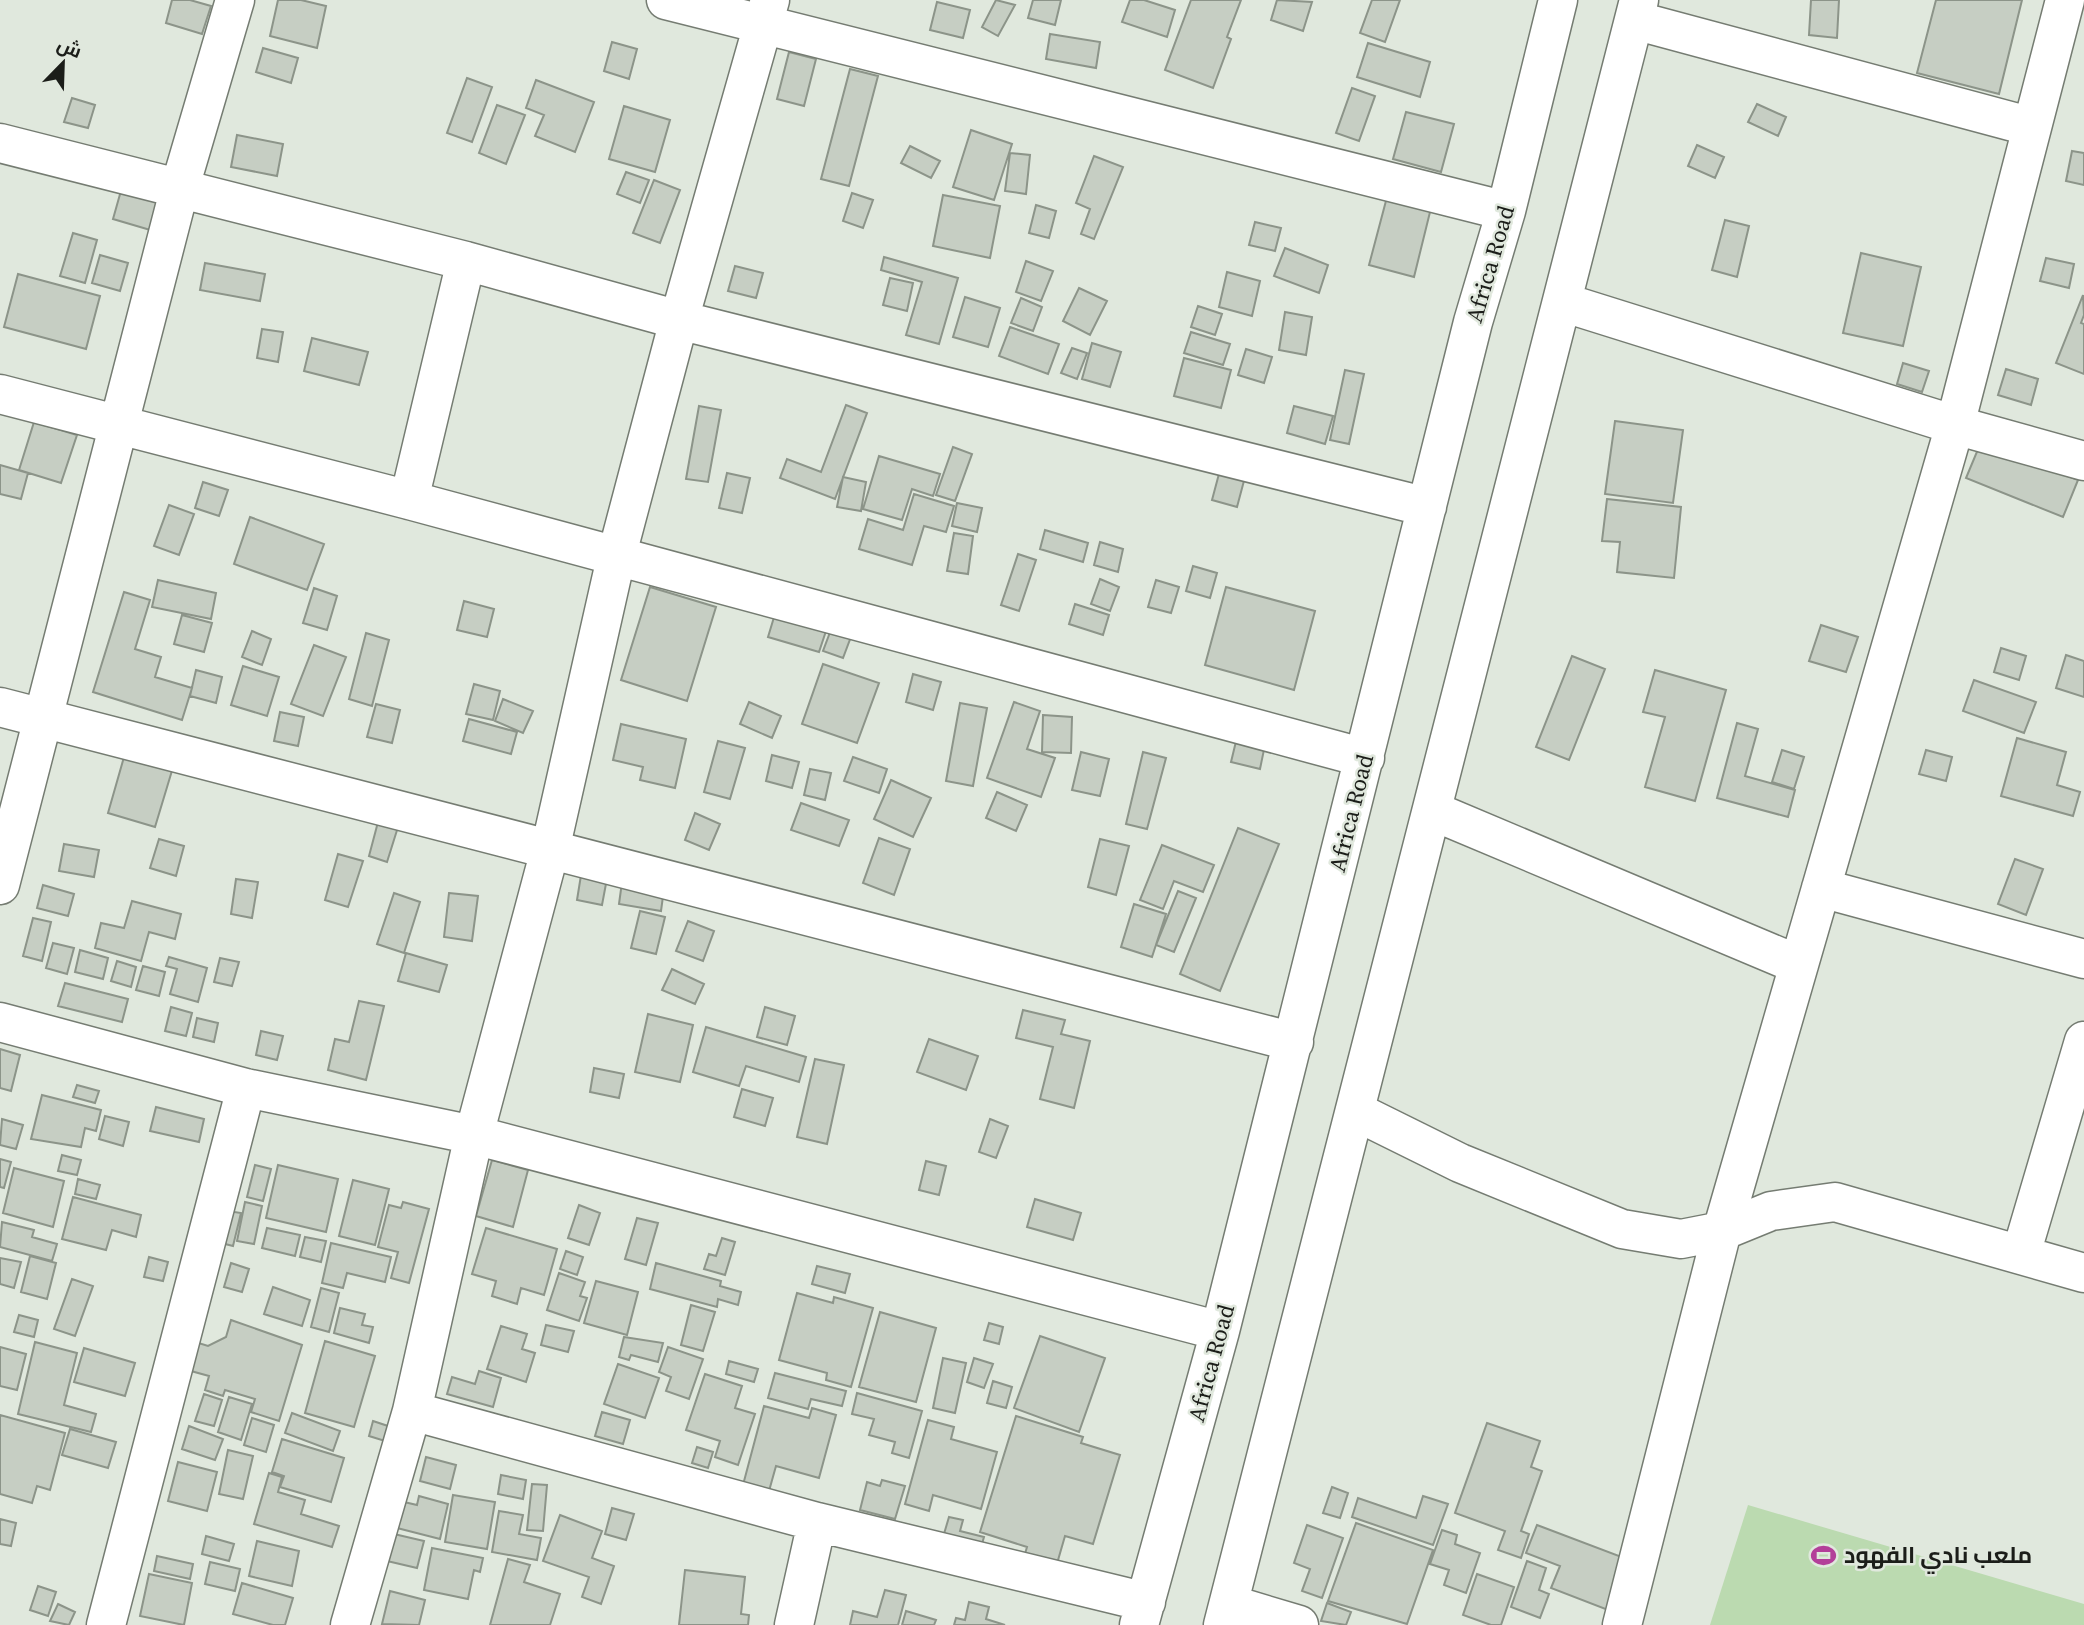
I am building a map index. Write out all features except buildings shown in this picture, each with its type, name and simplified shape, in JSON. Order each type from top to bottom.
[{"type":"street","points":[[0,885],[180,187],[235,0]]},
{"type":"street","points":[[666,0],[767,13],[1506,211]]},
{"type":"street","name":"Africa Road","points":[[1142,1613],[1220,1331],[1366,758],[1473,321],[1506,211],[1558,0]]},
{"type":"street","points":[[1622,1625],[1722,1231],[1955,425],[2065,0]]},
{"type":"street","points":[[1299,1625],[1226,1615],[1357,1112],[1637,10],[2032,127]]},
{"type":"street","points":[[350,1625],[412,1411],[474,1135],[550,850],[616,558],[679,320],[767,13]]},
{"type":"street","points":[[0,143],[466,261],[679,320],[1427,507]]},
{"type":"street","points":[[408,500],[466,261]]},
{"type":"street","points":[[1562,302],[1955,425],[2084,461]]},
{"type":"street","points":[[0,394],[408,500],[1366,758]]},
{"type":"street","points":[[0,707],[1294,1042]]},
{"type":"street","points":[[1433,811],[1799,965]]},
{"type":"street","points":[[1821,888],[2084,959]]},
{"type":"street","points":[[0,1021],[246,1088],[474,1135],[1220,1331]]},
{"type":"street","points":[[2021,1254],[2084,1041]]},
{"type":"street","points":[[106,1625],[246,1088]]},
{"type":"street","points":[[1357,1112],[1460,1163],[1622,1229],[1681,1239],[1722,1231],[1771,1211],[1835,1202],[2084,1273]]},
{"type":"street","points":[[412,1411],[1142,1613]]},
{"type":"street","points":[[794,1625],[817,1522]]},
{"type":"green space","name":"ملعب نادي الفهود","points":[[1748,1505],[2084,1604],[2084,1625],[1710,1625]]},
{"type":"place","name":"ملعب نادي الفهود","points":[[1824,1555]]}]
